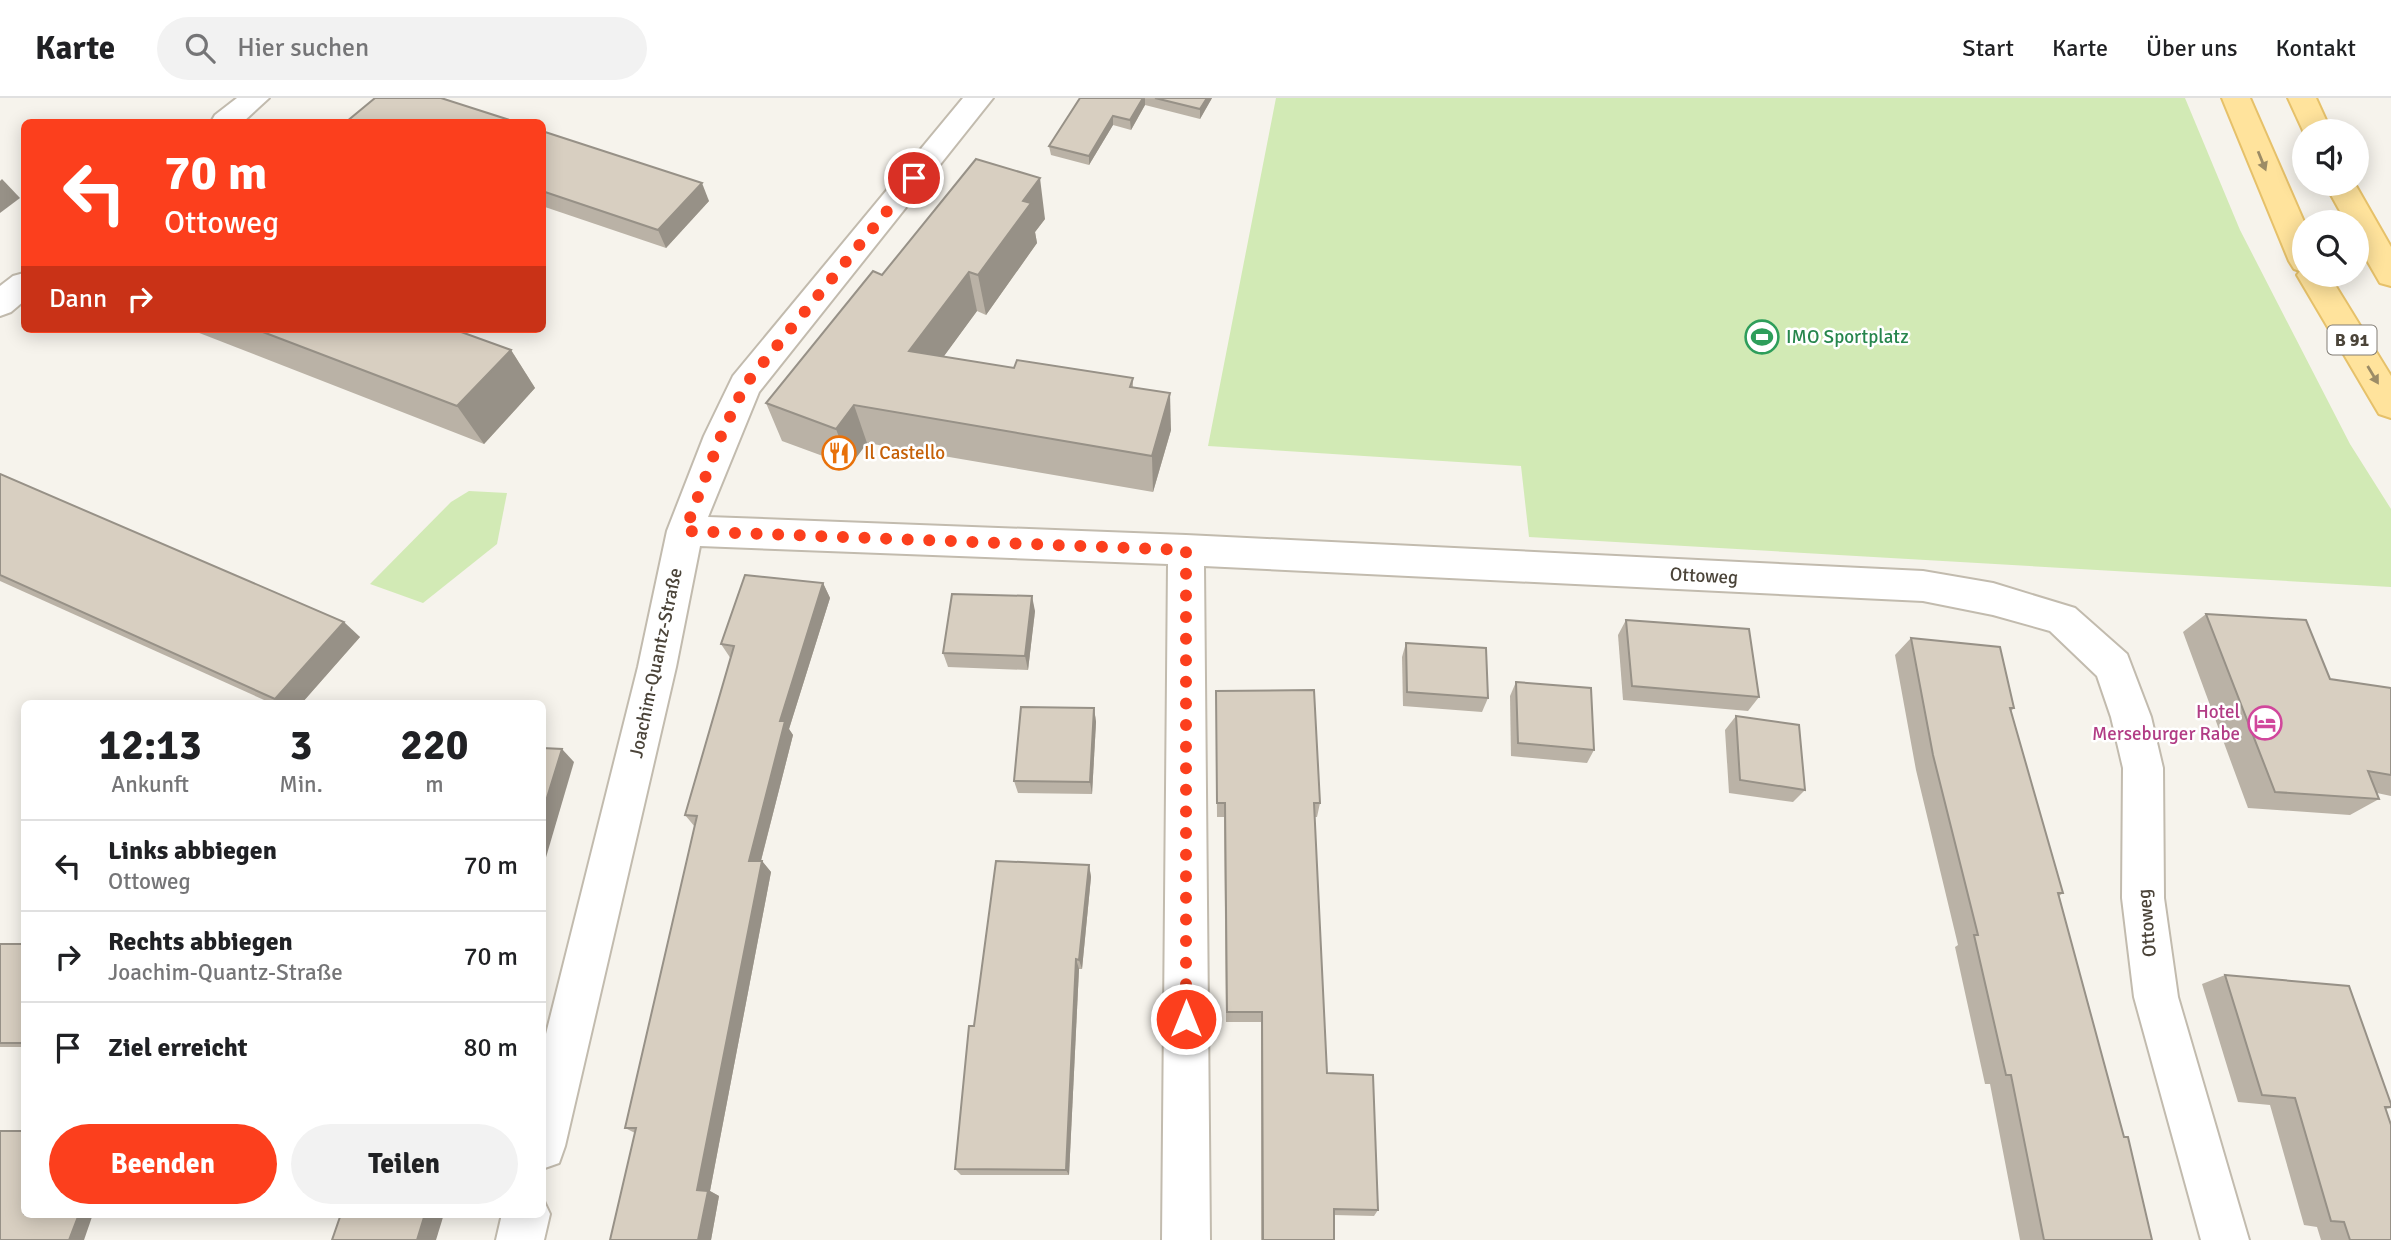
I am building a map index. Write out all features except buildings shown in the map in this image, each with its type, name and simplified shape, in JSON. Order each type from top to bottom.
[{"type":"main road","points":[[2236,98],[2292,230]]},
{"type":"main road","points":[[2302,98],[2311,119]]},
{"type":"main road","points":[[2347,196],[2391,275]]},
{"type":"main road","name":"B 91","points":[[2320,287],[2391,405]]},
{"type":"street","points":[[229,119],[255,98]]},
{"type":"street","name":"Joachim-Quantz-Straße","points":[[546,1129],[657,667],[685,531],[721,436],[745,385],[979,98]]},
{"type":"street","points":[[0,304],[21,286]]},
{"type":"street","name":"Ottoweg","points":[[685,531],[1186,550],[1923,586],[1993,599],[2062,619],[2113,666],[2131,717],[2143,768],[2143,898],[2156,997],[2225,1240]]},
{"type":"street","points":[[1186,550],[1186,1240]]},
{"type":"street","points":[[520,1240],[525,1218]]},
{"type":"green space","name":"IMO Sportplatz","points":[[1276,98],[2185,98],[2240,230],[2350,444],[2391,509],[2391,587],[1529,537],[1521,466],[1208,446]]},
{"type":"green space","points":[[469,491],[507,493],[497,544],[423,603],[370,584],[451,502]]},
{"type":"place","name":"IMO Sportplatz","points":[[1762,337]]},
{"type":"place","name":"Il Castello","points":[[839,453]]},
{"type":"place","name":"Hotel Merseburger Rabe","points":[[2265,723]]},
{"type":"route","points":[[914,178],[745,385],[721,436],[685,531],[1186,550],[1186,1019]]}]
